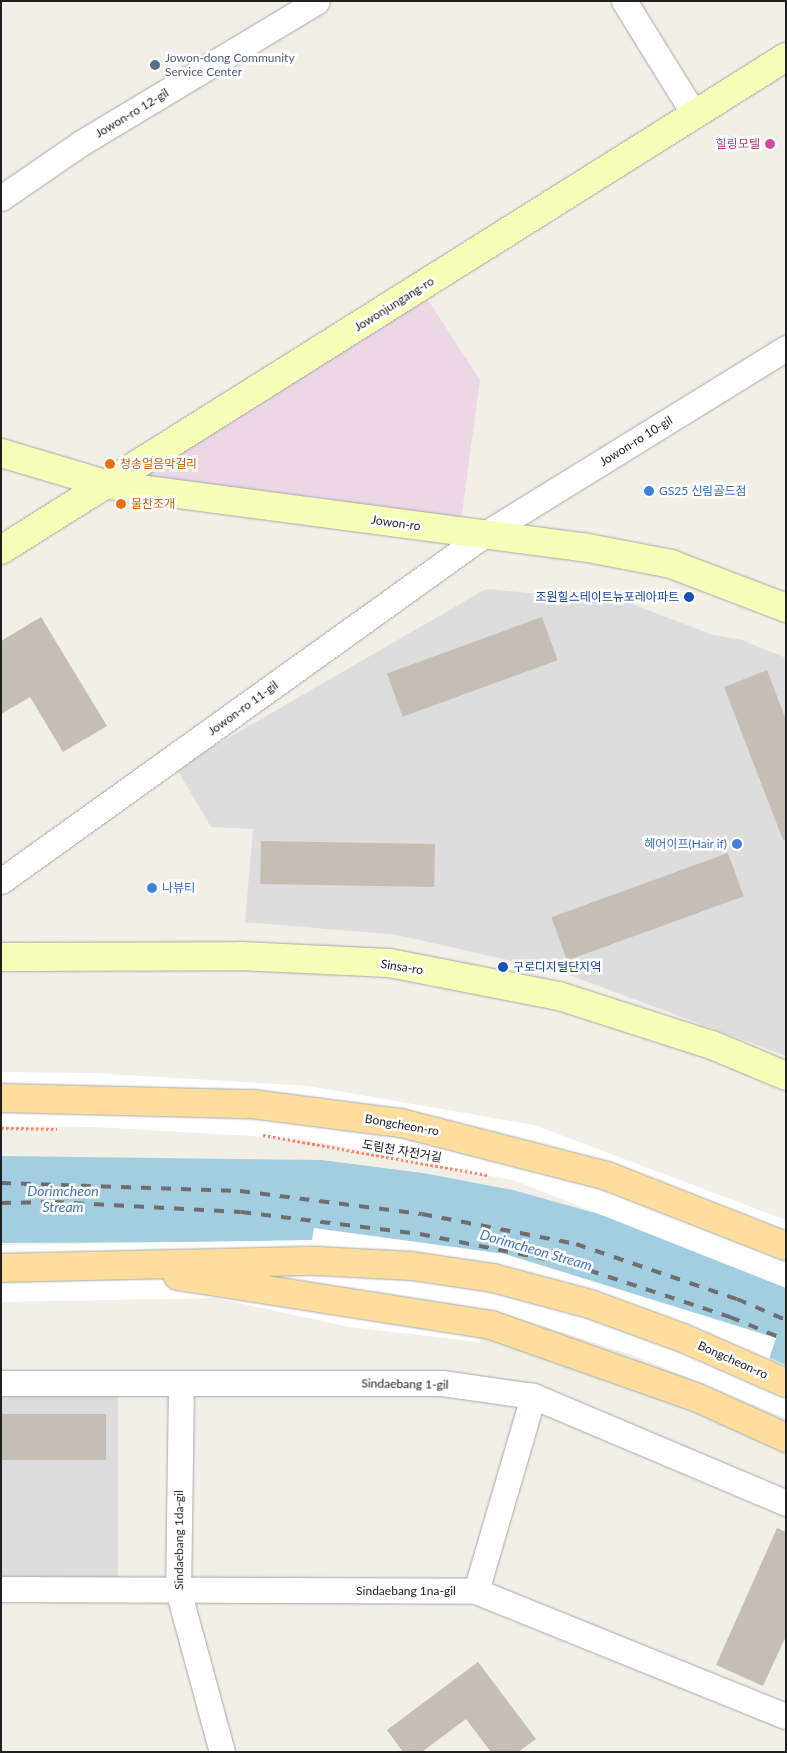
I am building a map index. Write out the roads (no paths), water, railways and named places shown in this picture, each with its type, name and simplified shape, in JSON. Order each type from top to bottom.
[{"type":"main road","name":"Bongcheon-ro","points":[[1,1098],[252,1104],[401,1123],[607,1176],[786,1246]]},
{"type":"main road","name":"Bongcheon-ro","points":[[1,1268],[317,1261],[412,1266],[493,1278],[590,1304],[683,1338],[786,1383]]},
{"type":"main road","points":[[110,1265],[491,1325],[698,1398],[786,1438]]},
{"type":"street","name":"Jowon-ro 12-gil","points":[[1,198],[81,143],[317,1]]},
{"type":"street","points":[[624,1],[694,114]]},
{"type":"street","name":"Jowonjungang-ro","points":[[1,550],[109,484],[786,57]]},
{"type":"street","name":"Jowon-ro 10-gil","points":[[485,534],[786,348]]},
{"type":"street","name":"Jowon-ro","points":[[1,453],[109,484],[583,547],[671,564],[786,608]]},
{"type":"street","name":"Jowon-ro 11-gil","points":[[1,881],[485,534]]},
{"type":"street","name":"Sinsa-ro","points":[[1,957],[241,956],[389,963],[559,996],[712,1045],[786,1076]]},
{"type":"street","name":"Sindaebang 1-gil","points":[[1,1382],[442,1383],[533,1396],[786,1502]]},
{"type":"street","name":"Sindaebang 1da-gil","points":[[181,1383],[178,1590],[222,1752]]},
{"type":"street","points":[[476,1591],[533,1396]]},
{"type":"street","name":"Sindaebang 1na-gil","points":[[1,1589],[476,1591],[786,1716]]},
{"type":"water","name":"Dorimcheon Stream","points":[[1,1156],[321,1160],[423,1173],[513,1190],[620,1220],[786,1284],[786,1365],[689,1323],[317,1241],[1,1243]]},
{"type":"railway","points":[[1,1183],[240,1191],[422,1214],[576,1244],[737,1299],[786,1320]]},
{"type":"railway","points":[[1,1203],[54,1202],[241,1212],[420,1234],[570,1264],[730,1317],[786,1340]]},
{"type":"place","name":"Jowon-dong Community Service Center","points":[[155,65]]},
{"type":"place","name":"힐링모텔","points":[[770,144]]},
{"type":"place","name":"청송얼음막걸리","points":[[110,464]]},
{"type":"place","name":"GS25 신림골드점","points":[[649,491]]},
{"type":"place","name":"물찬조개","points":[[121,504]]},
{"type":"place","name":"조원힐스테이트뉴포레아파트","points":[[689,597]]},
{"type":"place","name":"헤어이프(Hair if)","points":[[737,844]]},
{"type":"place","name":"나뷰티","points":[[152,888]]},
{"type":"place","name":"구로디지털단지역","points":[[503,967]]}]
